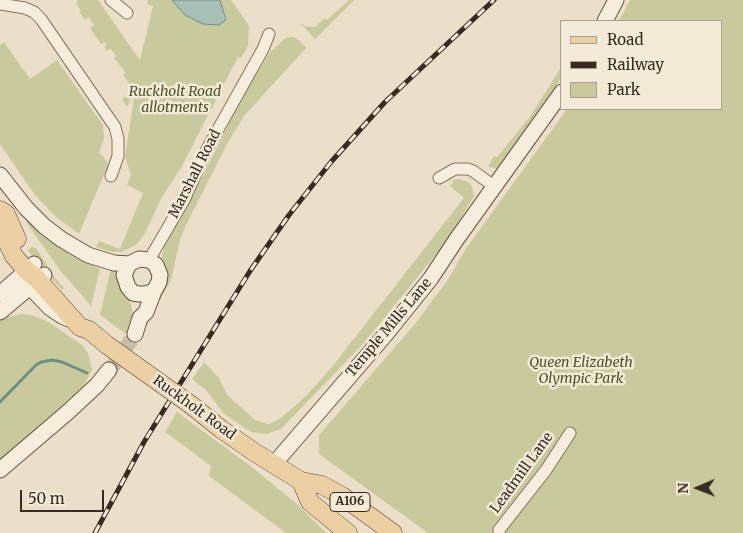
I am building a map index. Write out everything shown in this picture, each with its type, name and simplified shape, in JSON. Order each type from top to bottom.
[{"type":"main road","name":"Ruckholt Road","points":[[0,210],[6,214],[35,275],[80,327],[89,330],[221,429],[274,464],[301,481],[322,485],[342,496],[393,533]]},
{"type":"main road","name":"Ruckholt Road","points":[[0,227],[14,256],[86,321],[89,330]]},
{"type":"main road","name":"A106","points":[[301,481],[310,502],[348,533]]},
{"type":"street","points":[[111,0],[128,13]]},
{"type":"street","points":[[606,20],[616,0]]},
{"type":"street","points":[[0,4],[24,4],[34,12],[115,127],[118,139],[118,156],[111,176]]},
{"type":"street","name":"Marshall Road","points":[[149,260],[184,200],[211,142],[263,50],[269,34]]},
{"type":"street","name":"Temple Mills Lane","points":[[274,464],[392,327],[431,278],[560,95]]},
{"type":"street","points":[[439,178],[462,168],[473,171],[495,187]]},
{"type":"street","points":[[0,175],[26,208],[44,226],[88,255],[114,263],[129,264],[139,259],[149,260],[158,268],[159,282],[146,312],[140,318],[135,334]]},
{"type":"street","points":[[129,264],[124,279],[128,287],[134,292],[145,294],[154,291]]},
{"type":"street","points":[[0,294],[35,275]]},
{"type":"street","points":[[0,312],[35,275]]},
{"type":"street","points":[[134,292],[135,309],[140,318]]},
{"type":"street","points":[[0,470],[68,412],[97,385],[109,370]]},
{"type":"street","name":"Leadmill Lane","points":[[495,532],[546,470],[570,433]]},
{"type":"green space","name":"Ruckholt Road allotments","points":[[77,0],[98,0],[140,60],[153,6],[147,4],[148,0],[231,0],[249,26],[248,46],[241,58],[238,57],[182,166],[162,197],[144,235],[136,245],[121,252],[112,252],[96,247],[99,241],[120,249],[143,193],[127,185],[131,175],[125,157],[135,92],[127,107],[122,99],[134,90],[123,75],[126,73],[114,58],[116,56],[111,49],[107,51],[104,47],[107,45],[105,42],[101,44],[90,28],[94,25],[89,17],[85,20],[79,12],[81,11],[76,3],[78,2]]},
{"type":"green space","points":[[349,0],[354,0],[315,39],[300,23],[305,26],[315,27],[325,18],[327,20]]},
{"type":"green space","name":"Queen Elizabeth Olympic Park","points":[[630,0],[743,0],[743,533],[428,533],[319,454],[319,435],[415,324],[449,278],[465,250],[566,110],[723,110],[723,20],[620,20]]},
{"type":"green space","points":[[287,37],[293,37],[300,41],[306,48],[244,116],[228,142],[186,225],[180,240],[171,280],[146,326],[149,312],[166,271],[162,258],[164,246],[192,197],[243,96],[270,52]]},
{"type":"green space","points":[[4,42],[30,79],[57,60],[103,125],[104,139],[99,153],[107,161],[108,165],[79,234],[56,217],[35,195],[0,144],[0,45]]},
{"type":"green space","points":[[560,69],[560,79],[543,109],[503,165],[497,169],[488,166],[494,156],[497,157],[529,118]]},
{"type":"green space","points":[[459,179],[468,182],[472,186],[474,196],[446,242],[364,343],[281,429],[267,434],[251,432],[224,414],[206,390],[192,379],[204,362],[219,378],[227,395],[255,420],[269,424],[281,418],[306,396],[331,368],[464,198],[450,186],[454,182],[452,180]]},
{"type":"green space","points":[[29,217],[69,250],[68,254],[100,269],[91,306],[59,269],[28,225],[26,220]]},
{"type":"green space","points":[[31,247],[36,248],[64,288],[62,290],[34,259],[28,250]]},
{"type":"green space","points":[[111,268],[117,269],[131,305],[133,314],[126,334],[100,315]]},
{"type":"green space","points":[[21,314],[47,321],[82,345],[88,353],[92,369],[85,384],[52,418],[0,461],[0,319]]},
{"type":"green space","points":[[177,412],[253,468],[297,504],[326,533],[286,533],[209,476],[211,466],[165,432]]},
{"type":"water","points":[[172,0],[220,0],[226,20],[219,25],[203,24],[185,15]]},
{"type":"waterway","points":[[0,402],[41,362],[52,360],[62,362],[87,373]]},
{"type":"tunnel","points":[[109,370],[135,334]]},
{"type":"railway","points":[[95,533],[144,442],[250,271],[289,215],[331,162],[385,102],[494,0]]}]
